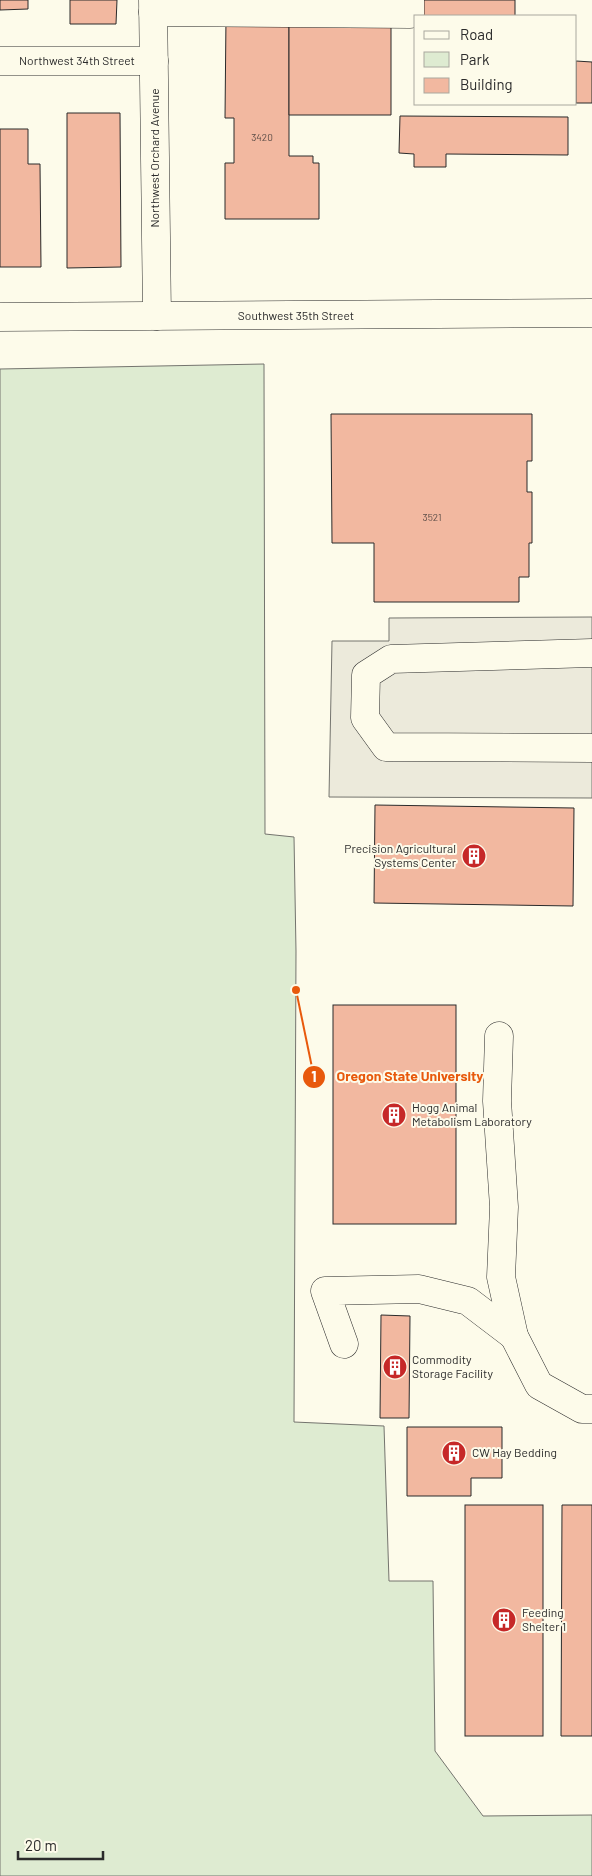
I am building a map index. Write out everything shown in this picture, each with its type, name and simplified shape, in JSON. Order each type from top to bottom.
[{"type":"main road","points":[[153,6],[410,14],[410,0]]},
{"type":"main road","name":"Northwest Orchard Avenue","points":[[153,6],[157,316]]},
{"type":"main road","name":"Northwest 34th Street","points":[[0,61],[154,61]]},
{"type":"main road","name":"Southwest 35th Street","points":[[0,317],[592,313]]},
{"type":"main road","points":[[591,653],[391,659],[366,675],[364,718],[386,747],[592,748]]},
{"type":"main road","points":[[499,1036],[497,1101],[504,1207],[501,1277],[514,1336],[539,1385],[582,1409],[592,1409]]},
{"type":"main road","points":[[344,1344],[325,1290],[419,1288],[468,1301],[514,1336]]},
{"type":"green space","points":[[264,364],[265,834],[294,837],[296,951],[294,1422],[384,1426],[389,1581],[433,1581],[435,1751],[483,1816],[592,1815],[592,1876],[0,1876],[0,369]]},
{"type":"shaded area","points":[[592,617],[592,798],[329,797],[332,641],[389,641],[389,618]]},
{"type":"building","points":[[0,0],[28,0],[28,9],[0,10]]},
{"type":"building","points":[[70,0],[117,0],[116,24],[70,24]]},
{"type":"building","points":[[423,0],[515,0],[515,15],[423,15]]},
{"type":"building","points":[[226,17],[289,18],[289,156],[313,156],[313,163],[319,163],[319,219],[225,219],[225,163],[234,163],[234,118],[225,118]]},
{"type":"building","points":[[289,19],[391,20],[391,115],[289,115]]},
{"type":"building","points":[[577,61],[592,62],[592,103],[577,103]]},
{"type":"building","points":[[67,113],[120,113],[121,267],[67,268]]},
{"type":"building","points":[[400,116],[568,117],[568,155],[446,154],[446,167],[414,167],[414,154],[399,153]]},
{"type":"building","points":[[0,129],[28,129],[28,164],[40,164],[41,267],[0,267]]},
{"type":"building","points":[[331,414],[532,414],[532,461],[527,461],[527,492],[532,492],[532,543],[529,543],[529,577],[519,577],[519,602],[374,602],[374,543],[332,543]]},
{"type":"building","name":"Precision Agricultural Systems Center","points":[[375,805],[574,808],[573,906],[374,903]]},
{"type":"building","name":"Hogg Animal Metabolism Laboratory","points":[[333,1005],[456,1005],[456,1224],[333,1224]]},
{"type":"building","name":"Commodity Storage Facility","points":[[381,1315],[410,1316],[409,1418],[380,1418]]},
{"type":"building","name":"CW Hay Bedding","points":[[407,1427],[502,1427],[502,1478],[471,1478],[471,1496],[407,1496]]},
{"type":"building","name":"Feeding Shelter 1","points":[[465,1505],[543,1505],[543,1736],[465,1736]]},
{"type":"building","points":[[562,1505],[592,1505],[592,1736],[561,1736]]},
{"type":"place","name":"Precision Agricultural Systems Center","points":[[474,856]]},
{"type":"place","name":"Oregon State University","points":[[296,990]]},
{"type":"place","name":"Hogg Animal Metabolism Laboratory","points":[[394,1115]]},
{"type":"place","name":"Commodity Storage Facility","points":[[395,1367]]},
{"type":"place","name":"CW Hay Bedding","points":[[454,1453]]},
{"type":"place","name":"Feeding Shelter 1","points":[[504,1620]]}]
